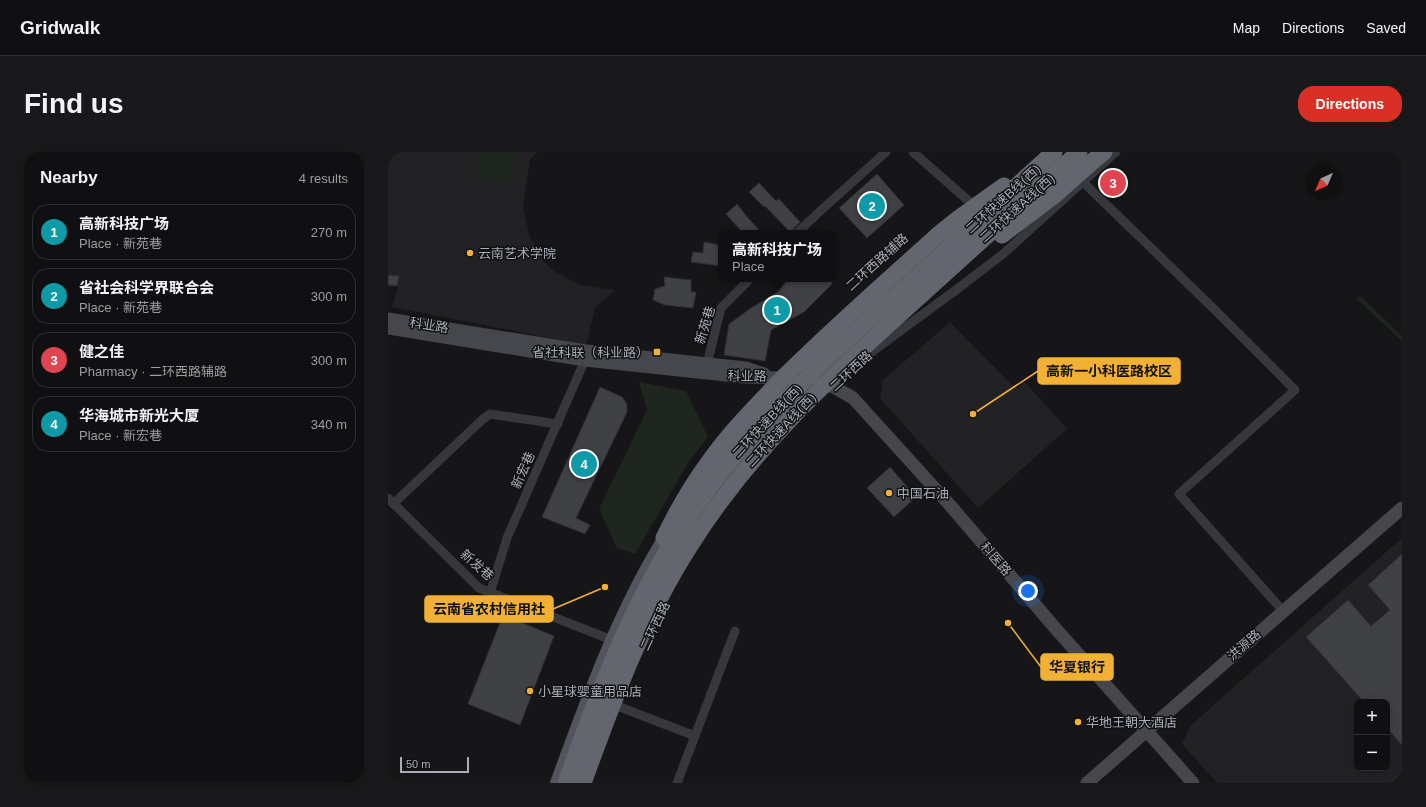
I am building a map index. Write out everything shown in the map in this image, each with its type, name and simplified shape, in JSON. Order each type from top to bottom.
[{"type":"highway","name":"二环快速B线(西)","points":[[566,783],[601,689],[628,625],[656,570],[685,523],[723,470],[758,429],[800,385],[1054,152]]},
{"type":"highway","name":"二环快速A线(西)","points":[[583,783],[643,632],[671,578],[707,519],[746,467],[787,421],[841,368],[1079,152]]},
{"type":"highway","points":[[922,294],[1044,203],[1104,152]]},
{"type":"highway","points":[[628,625],[646,577],[669,526],[694,483],[721,446],[759,403],[805,357],[938,235],[964,214],[1004,186]]},
{"type":"main road","points":[[557,783],[593,686],[612,640],[641,580],[663,542],[696,492],[727,451],[794,379],[847,328],[1042,152]]},
{"type":"main road","name":"二环西路","points":[[592,783],[620,707],[644,650],[665,606],[688,563],[732,498],[793,427],[834,386],[1091,152]]},
{"type":"street","points":[[800,230],[886,152]]},
{"type":"street","points":[[913,152],[971,203]]},
{"type":"street","points":[[870,353],[992,263],[1116,152]]},
{"type":"street","points":[[1083,182],[1295,390],[1179,494],[1283,612]]},
{"type":"street","name":"二环西路辅路","points":[[727,451],[750,406],[762,388],[831,321],[932,229],[952,214],[1004,186]]},
{"type":"street","name":"新苑巷","points":[[707,364],[721,308],[747,282]]},
{"type":"street","name":"科业路","points":[[388,319],[586,351],[746,368],[773,377]]},
{"type":"street","name":"科业路","points":[[388,328],[585,360],[732,376],[773,377]]},
{"type":"street","name":"新宏巷","points":[[490,593],[507,538],[585,360]]},
{"type":"street","name":"科医路","points":[[773,377],[834,386],[853,398],[949,504],[1056,629],[1193,783]]},
{"type":"street","points":[[391,501],[490,414],[558,424]]},
{"type":"street","name":"新发巷","points":[[391,501],[479,588],[612,640]]},
{"type":"street","name":"洪源路","points":[[1087,783],[1402,508]]},
{"type":"street","points":[[677,783],[735,631]]},
{"type":"street","points":[[620,707],[695,736]]},
{"type":"shaded area","name":"云南艺术学院","points":[[388,152],[538,152],[530,159],[523,206],[529,235],[543,261],[554,271],[580,285],[615,290],[595,308],[586,345],[392,307],[398,286],[388,285]]},
{"type":"shaded area","points":[[478,152],[517,152],[513,183],[474,178]]},
{"type":"shaded area","points":[[1360,296],[1402,336],[1402,341],[1357,299]]},
{"type":"shaded area","points":[[950,322],[1013,386],[1019,388],[1025,382],[1067,429],[978,508],[880,398],[883,380]]},
{"type":"shaded area","points":[[639,382],[686,391],[708,437],[688,463],[635,554],[617,548],[599,509],[647,410]]},
{"type":"shaded area","points":[[1402,538],[1402,783],[1217,783],[1182,744],[1190,726]]},
{"type":"building","points":[[877,174],[904,205],[867,238],[839,208]]},
{"type":"building","points":[[759,183],[776,201],[779,199],[800,222],[792,230],[788,230],[749,192]]},
{"type":"building","points":[[737,204],[759,230],[740,230],[726,214]]},
{"type":"building","points":[[704,242],[718,244],[718,266],[691,262],[693,252],[703,253]]},
{"type":"building","points":[[388,275],[399,276],[397,286],[388,285]]},
{"type":"building","points":[[664,277],[691,280],[691,292],[696,292],[693,308],[665,305],[653,300],[655,289],[665,286]]},
{"type":"building","points":[[786,282],[832,282],[832,284],[804,312],[771,330],[765,361],[724,355],[729,324],[751,308],[778,292]]},
{"type":"building","points":[[600,387],[622,397],[627,404],[627,412],[576,518],[590,525],[585,534],[542,517]]},
{"type":"building","points":[[890,467],[916,497],[894,517],[867,488]]},
{"type":"building","points":[[1402,554],[1402,745],[1390,731],[1390,699],[1361,699],[1306,637],[1348,600],[1371,626],[1390,610],[1368,585]]},
{"type":"building","points":[[503,615],[554,636],[520,725],[468,704]]},
{"type":"place","name":"健之佳","points":[[1113,183]]},
{"type":"place","name":"省社会科学界联合会","points":[[872,206]]},
{"type":"place","name":"云南艺术学院","points":[[470,253]]},
{"type":"place","name":"高新科技广场","points":[[777,310]]},
{"type":"place","name":"省社科联（科业路）","points":[[657,352]]},
{"type":"place","name":"高新一小科医路校区","points":[[973,414]]},
{"type":"place","name":"华海城市新光大厦","points":[[584,464]]},
{"type":"place","name":"中国石油","points":[[889,493]]},
{"type":"place","name":"云南省农村信用社","points":[[605,587]]},
{"type":"place","name":"华夏银行","points":[[1008,623]]},
{"type":"place","name":"小星球婴童用品店","points":[[530,691]]},
{"type":"place","name":"华地王朝大酒店","points":[[1078,722]]}]
